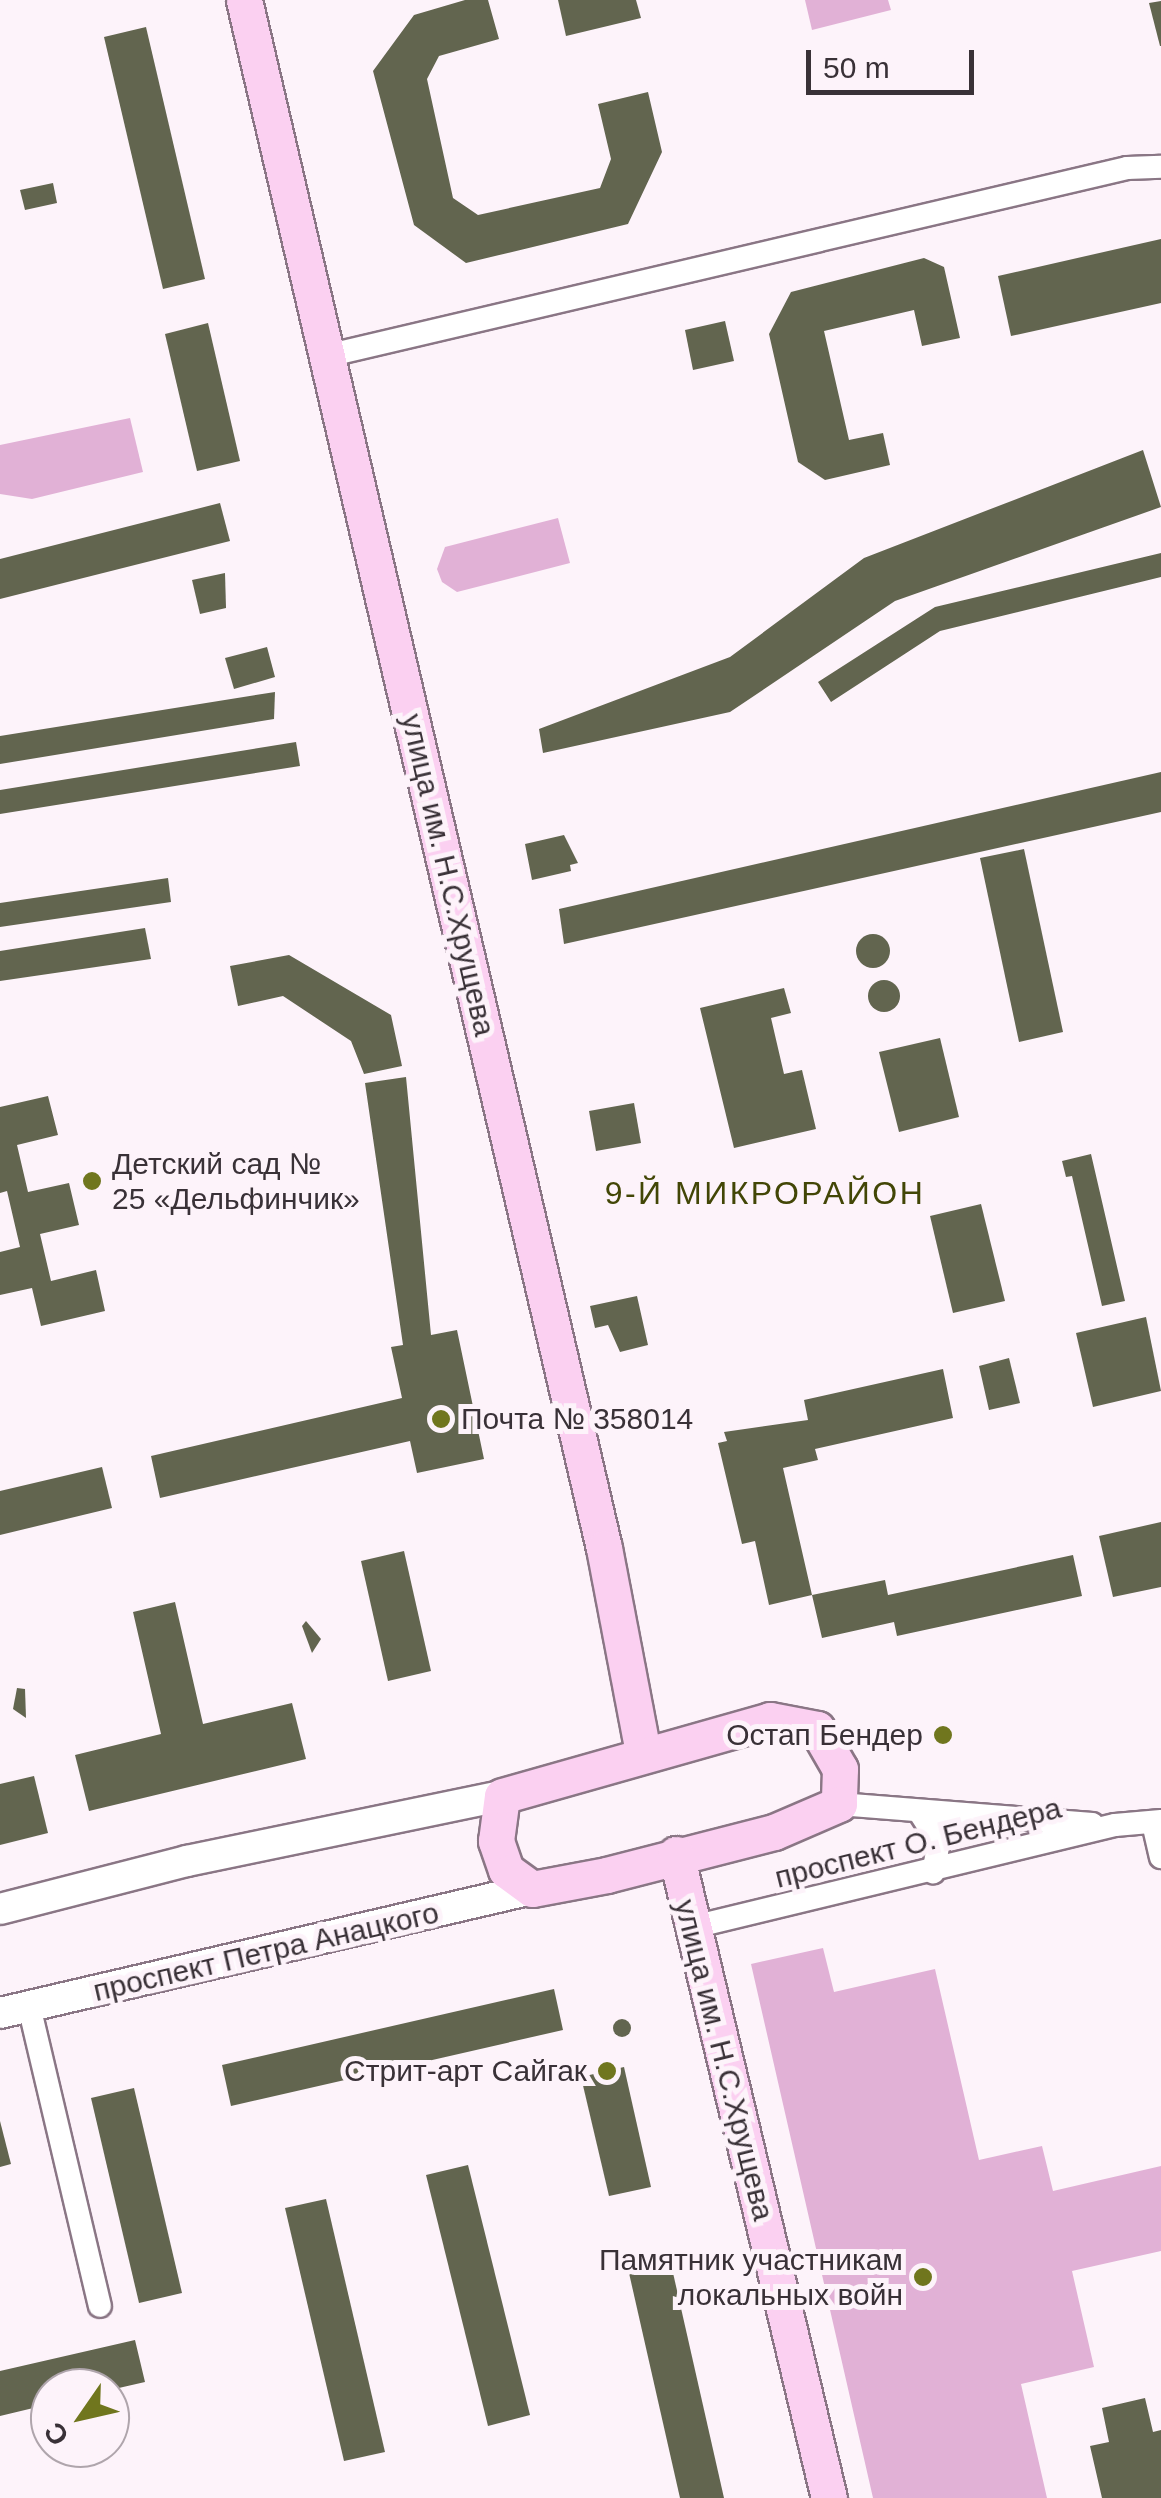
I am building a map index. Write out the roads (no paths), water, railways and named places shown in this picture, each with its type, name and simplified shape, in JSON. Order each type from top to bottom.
[{"type":"main road","name":"улица им. Н.С.Хрущева","points":[[244,0],[604,1548],[643,1752]]},
{"type":"main road","points":[[0,1909],[187,1860],[502,1796],[643,1752],[770,1720],[817,1729],[833,1749],[839,1804]]},
{"type":"main road","points":[[502,1796],[496,1841],[506,1870],[532,1889]]},
{"type":"main road","name":"проспект Петра Анацкого","points":[[14,2009],[774,1832],[839,1804]]},
{"type":"main road","name":"улица им. Н.С.Хрущева","points":[[676,1854],[689,1928],[829,2498]]},
{"type":"street","points":[[326,356],[1126,168],[1161,168]]},
{"type":"street","points":[[839,1804],[1115,1825]]},
{"type":"street","points":[[920,1813],[939,1842],[933,1872]]},
{"type":"street","points":[[1157,1822],[1161,1857]]},
{"type":"street","name":"проспект О. Бендера","points":[[689,1928],[1115,1825],[1157,1822]]},
{"type":"street","points":[[14,2009],[100,2306]]},
{"type":"place","name":"Детский сад № 25 «Дельфинчик»","points":[[92,1181]]},
{"type":"place","name":"Почта № 358014","points":[[441,1419]]},
{"type":"place","name":"Остап Бендер","points":[[943,1735]]},
{"type":"place","name":"Стрит-арт Сайгак","points":[[607,2071]]},
{"type":"place","name":"Памятник участникам локальных войн","points":[[923,2277]]},
{"type":"district","name":"9-Й МИКРОРАЙОН","points":[[765,1193]]}]
